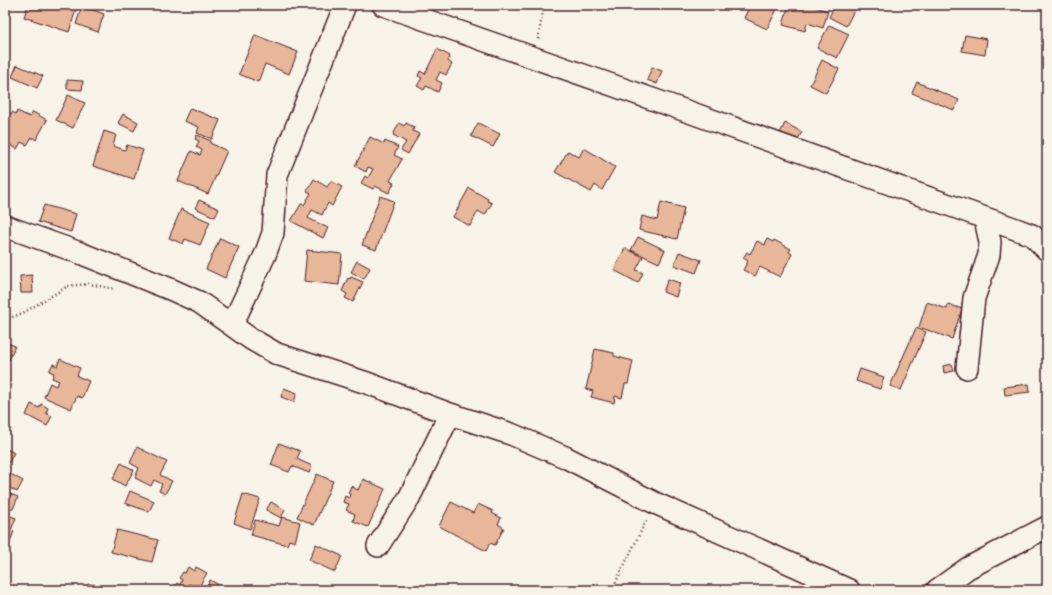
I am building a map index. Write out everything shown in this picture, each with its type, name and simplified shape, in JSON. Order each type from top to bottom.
[{"type":"street","points":[[232,325],[265,255],[273,233],[277,175],[345,5]]},
{"type":"street","points":[[383,5],[692,113],[1032,235],[1047,250]]},
{"type":"street","points":[[967,368],[974,298],[989,255],[990,242],[985,219]]},
{"type":"street","points":[[5,226],[80,253],[170,289],[198,302],[251,339],[277,354],[367,383],[450,414],[511,434],[565,457],[655,503],[849,590]]},
{"type":"street","points":[[378,546],[410,498],[450,414]]},
{"type":"street","points":[[937,590],[968,568],[1047,527]]},
{"type":"path","points":[[534,59],[544,5]]},
{"type":"path","points":[[5,320],[23,313],[68,286],[89,284],[119,290]]},
{"type":"path","points":[[612,590],[655,503]]},
{"type":"building","points":[[28,5],[77,6],[69,32],[24,17]]},
{"type":"building","points":[[665,5],[675,5],[673,10]]},
{"type":"building","points":[[676,5],[688,5],[685,10]]},
{"type":"building","points":[[750,5],[779,5],[767,29],[744,18]]},
{"type":"building","points":[[789,5],[815,5],[815,7],[828,11],[823,28],[807,23],[805,31],[783,25]]},
{"type":"building","points":[[835,5],[851,5],[856,7],[846,26],[829,17]]},
{"type":"building","points":[[82,6],[104,14],[98,32],[76,24]]},
{"type":"building","points":[[829,25],[849,34],[837,58],[817,48]]},
{"type":"building","points":[[255,35],[298,52],[289,74],[265,64],[258,82],[239,74]]},
{"type":"building","points":[[965,35],[987,39],[985,55],[962,51]]},
{"type":"building","points":[[437,49],[450,56],[448,61],[452,64],[446,75],[440,72],[436,80],[442,83],[438,92],[426,86],[424,90],[417,86],[422,78],[418,76],[420,71],[425,74]]},
{"type":"building","points":[[822,60],[839,69],[826,93],[810,85]]},
{"type":"building","points":[[17,65],[43,76],[37,88],[12,77]]},
{"type":"building","points":[[652,67],[662,71],[657,84],[647,80]]},
{"type":"building","points":[[5,76],[9,78],[5,86]]},
{"type":"building","points":[[67,80],[83,81],[82,90],[67,89]]},
{"type":"building","points":[[917,82],[959,100],[954,110],[912,93]]},
{"type":"building","points":[[68,95],[85,103],[73,128],[56,120]]},
{"type":"building","points":[[190,108],[220,120],[212,139],[197,133],[199,127],[184,121]]},
{"type":"building","points":[[5,111],[11,114],[12,112],[16,114],[17,111],[30,117],[33,112],[47,120],[36,140],[32,137],[27,145],[21,142],[17,149],[5,142]]},
{"type":"building","points":[[123,114],[138,122],[134,131],[118,123]]},
{"type":"building","points":[[399,123],[404,126],[406,123],[414,127],[413,131],[419,134],[408,154],[401,150],[406,142],[393,135]]},
{"type":"building","points":[[478,123],[500,134],[493,147],[471,136]]},
{"type":"building","points":[[785,123],[802,132],[794,146],[778,137]]},
{"type":"building","points":[[104,131],[116,135],[113,146],[125,150],[127,145],[143,150],[134,179],[93,166]]},
{"type":"building","points":[[197,135],[211,141],[210,143],[227,151],[208,194],[178,181],[191,151],[200,155],[202,150],[196,147],[199,141],[195,139]]},
{"type":"building","points":[[370,137],[384,144],[385,141],[398,147],[394,155],[402,159],[390,181],[394,183],[389,193],[375,186],[373,189],[361,183],[365,176],[368,178],[373,169],[368,167],[366,172],[355,166]]},
{"type":"building","points":[[584,148],[615,167],[602,190],[595,185],[591,192],[555,172],[568,151],[579,157]]},
{"type":"building","points":[[314,179],[327,187],[331,181],[342,187],[332,206],[328,203],[322,215],[312,210],[308,218],[328,228],[323,238],[291,221],[301,204],[304,205],[311,193],[307,191]]},
{"type":"building","points":[[469,188],[492,203],[485,215],[478,211],[470,226],[453,217]]},
{"type":"building","points":[[380,196],[394,201],[376,250],[362,245]]},
{"type":"building","points":[[199,200],[219,209],[215,217],[195,208]]},
{"type":"building","points":[[661,202],[684,208],[677,239],[639,230],[642,216],[657,220]]},
{"type":"building","points":[[44,205],[76,214],[71,232],[38,222]]},
{"type":"building","points":[[181,209],[210,222],[200,245],[185,239],[183,244],[169,238]]},
{"type":"building","points":[[638,237],[665,250],[659,263],[631,250]]},
{"type":"building","points":[[220,238],[239,247],[225,278],[206,269]]},
{"type":"building","points":[[767,239],[773,242],[774,240],[791,249],[789,252],[792,254],[780,277],[760,267],[755,276],[743,270],[748,261],[743,258],[747,252],[750,254],[757,241],[765,245]]},
{"type":"building","points":[[625,248],[643,257],[636,270],[643,273],[638,283],[614,270]]},
{"type":"building","points":[[307,250],[342,254],[339,285],[304,281]]},
{"type":"building","points":[[679,252],[701,260],[696,273],[674,265]]},
{"type":"building","points":[[357,261],[370,268],[364,279],[351,272]]},
{"type":"building","points":[[32,275],[33,293],[21,293],[20,276]]},
{"type":"building","points":[[351,277],[363,282],[353,302],[345,298],[347,294],[342,291],[348,278],[350,279]]},
{"type":"building","points":[[668,279],[680,283],[676,297],[663,292]]},
{"type":"building","points":[[927,302],[947,309],[948,304],[962,309],[952,339],[919,327]]},
{"type":"building","points":[[916,328],[926,332],[901,390],[890,386]]},
{"type":"building","points":[[5,342],[15,346],[9,360],[5,358]]},
{"type":"building","points":[[595,349],[614,353],[614,356],[633,361],[628,384],[625,384],[622,398],[615,396],[614,403],[591,397],[593,391],[586,389]]},
{"type":"building","points":[[60,359],[80,368],[77,376],[89,381],[82,398],[77,396],[71,409],[44,397],[50,383],[56,386],[59,381],[52,378],[54,373],[49,371],[53,364],[57,366]]},
{"type":"building","points":[[952,364],[954,371],[944,373],[943,366]]},
{"type":"building","points":[[860,369],[884,377],[880,389],[856,381]]},
{"type":"building","points":[[1029,384],[1030,392],[1005,395],[1004,387]]},
{"type":"building","points":[[284,388],[297,393],[294,402],[281,397]]},
{"type":"building","points":[[31,404],[39,408],[41,404],[48,408],[46,413],[52,416],[47,426],[26,415]]},
{"type":"building","points":[[279,443],[300,451],[297,459],[312,466],[309,473],[292,466],[289,472],[271,465]]},
{"type":"building","points":[[137,447],[167,462],[160,475],[172,481],[165,494],[159,491],[162,484],[154,480],[151,486],[135,478],[139,468],[130,463]]},
{"type":"building","points":[[5,448],[14,453],[5,469]]},
{"type":"building","points":[[121,463],[134,470],[125,486],[113,479]]},
{"type":"building","points":[[5,471],[23,481],[17,492],[5,485]]},
{"type":"building","points":[[317,474],[333,481],[314,525],[297,517]]},
{"type":"building","points":[[363,479],[385,489],[368,527],[353,521],[355,514],[346,510],[349,504],[343,502],[345,496],[349,498],[350,494],[348,493],[351,486],[358,490]]},
{"type":"building","points":[[130,491],[154,501],[149,512],[125,503]]},
{"type":"building","points":[[5,492],[18,497],[13,509],[5,506]]},
{"type":"building","points":[[243,494],[260,499],[250,529],[234,523]]},
{"type":"building","points":[[271,502],[285,510],[281,518],[266,510]]},
{"type":"building","points":[[451,502],[473,513],[478,504],[493,511],[492,513],[501,518],[498,524],[504,528],[495,545],[490,543],[486,551],[439,526]]},
{"type":"building","points":[[5,514],[16,518],[11,530],[14,531],[6,554],[5,554]]},
{"type":"building","points":[[282,517],[300,522],[295,542],[289,540],[287,545],[251,535],[255,520],[279,526]]},
{"type":"building","points":[[117,530],[158,540],[152,562],[111,552]]},
{"type":"building","points":[[316,544],[342,556],[335,572],[309,560]]},
{"type":"building","points":[[188,567],[194,571],[196,567],[207,573],[200,585],[205,588],[204,590],[190,590],[192,586],[189,584],[186,590],[176,590],[173,588],[177,583],[180,585],[182,580],[179,578],[183,572],[185,573]]},
{"type":"building","points":[[210,580],[219,585],[216,590],[206,590]]},
{"type":"building","points":[[88,584],[125,588],[125,590],[87,590]]},
{"type":"building","points":[[671,586],[681,590],[669,590]]}]
